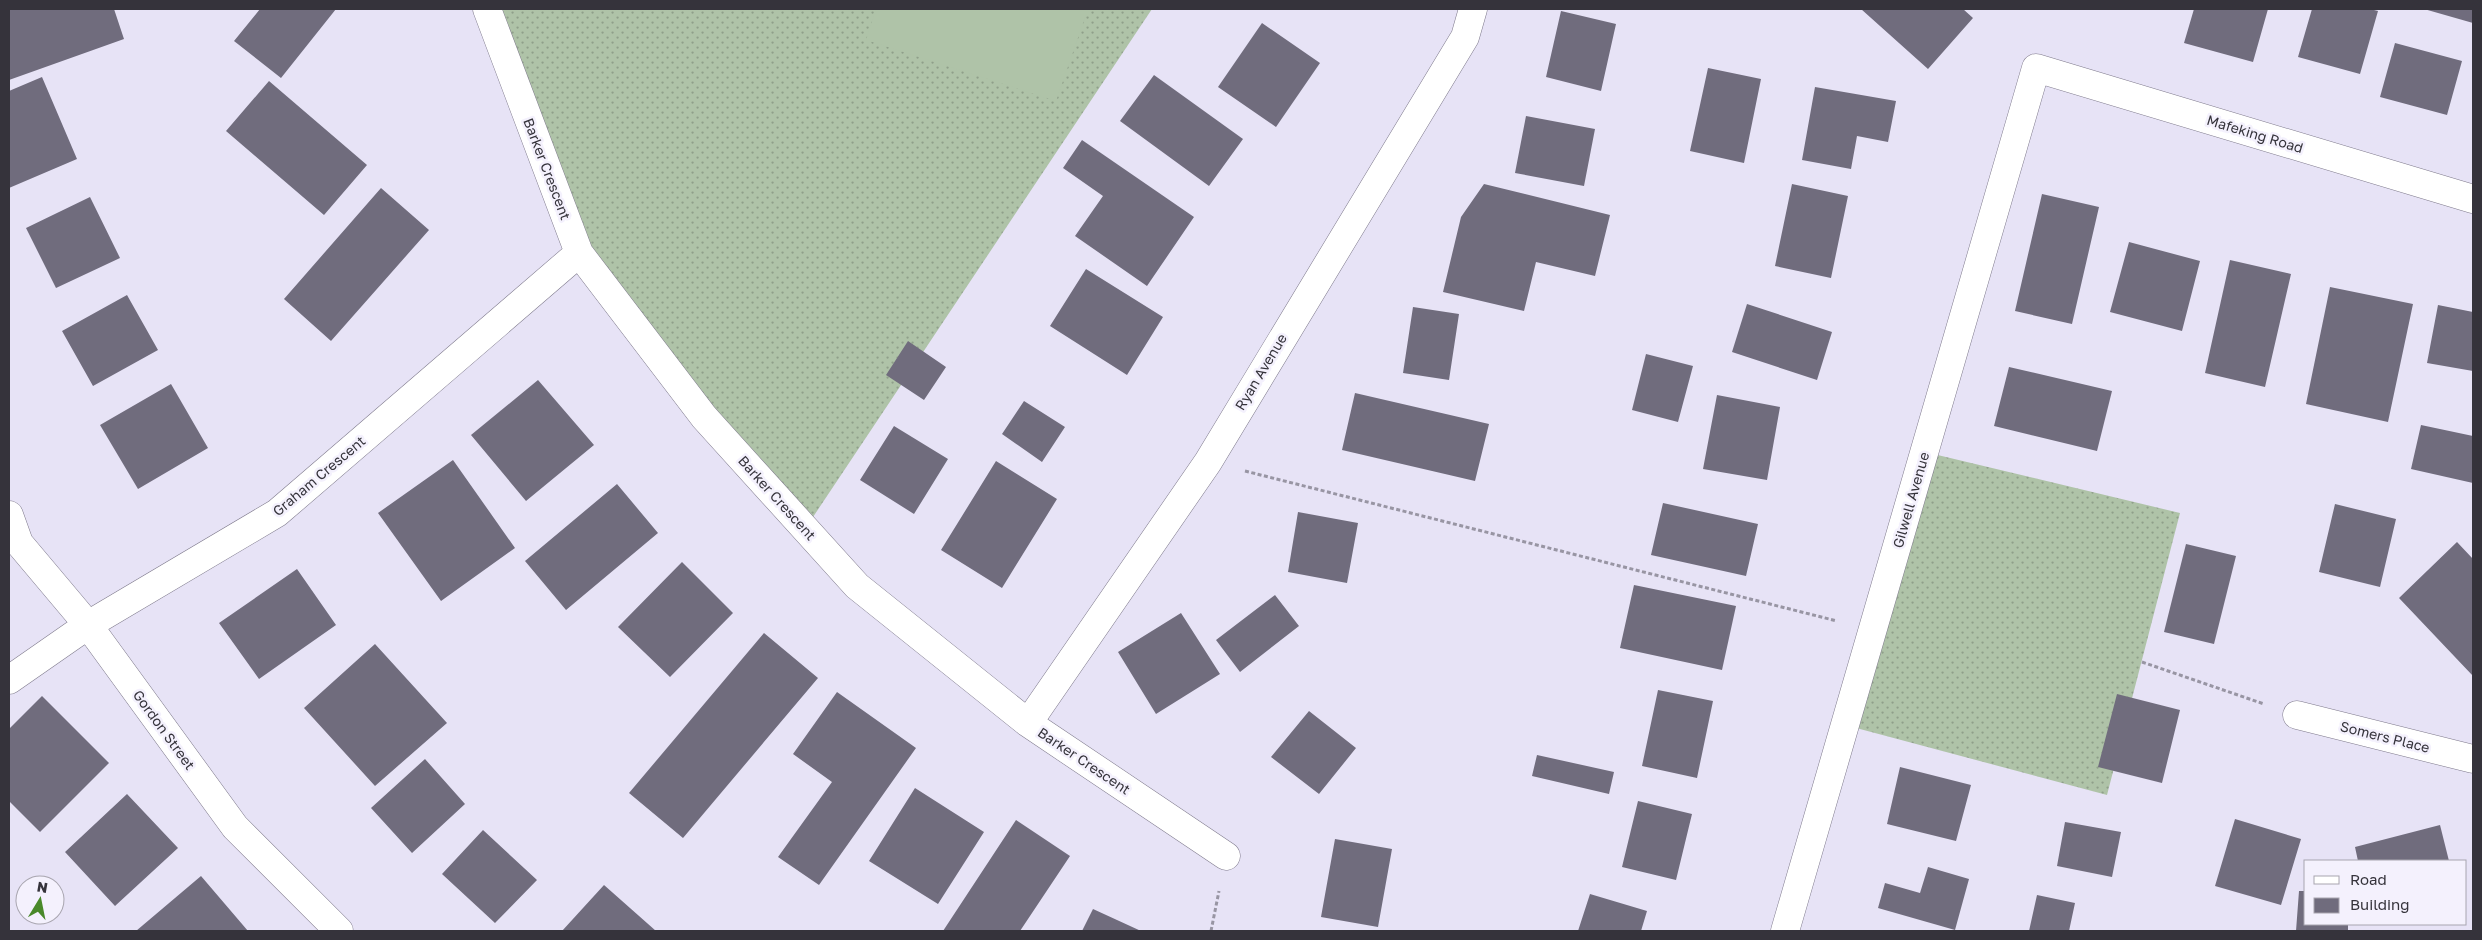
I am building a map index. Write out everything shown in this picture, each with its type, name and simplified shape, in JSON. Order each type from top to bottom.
[{"type":"street","name":"Barker Crescent","points":[[487,9],[579,254],[704,418],[857,586],[1028,723],[1226,856]]},
{"type":"street","name":"Ryan Avenue","points":[[1028,723],[1208,462],[1465,37],[1473,9]]},
{"type":"street","name":"Mafeking Road","points":[[2036,68],[2473,199]]},
{"type":"street","name":"Gilwell Avenue","points":[[1785,931],[2036,68]]},
{"type":"street","name":"Graham Crescent","points":[[9,680],[88,625],[277,513],[579,254]]},
{"type":"street","name":"Gordon Street","points":[[9,515],[20,543],[88,625],[235,827],[339,931]]},
{"type":"street","name":"Somers Place","points":[[2297,715],[2473,759]]},
{"type":"path","points":[[1208,462],[1873,630]]},
{"type":"path","points":[[2142,662],[2297,715]]},
{"type":"path","points":[[1211,931],[1226,856]]},
{"type":"green space","points":[[487,9],[1152,9],[805,529],[579,253]]},
{"type":"green space","points":[[876,9],[1088,9],[1056,101],[866,40]]},
{"type":"green space","points":[[1925,452],[2180,513],[2107,795],[1845,725]]},
{"type":"building","points":[[9,9],[114,9],[124,39],[9,80]]},
{"type":"building","points":[[260,9],[336,9],[281,78],[234,41]]},
{"type":"building","points":[[1861,9],[1963,9],[1973,18],[1928,69]]},
{"type":"building","points":[[2194,9],[2268,9],[2253,62],[2184,43]]},
{"type":"building","points":[[2312,9],[2370,9],[2378,11],[2360,74],[2298,57]]},
{"type":"building","points":[[2424,9],[2473,9],[2473,23]]},
{"type":"building","points":[[1561,11],[1616,24],[1601,91],[1546,77]]},
{"type":"building","points":[[1262,23],[1320,63],[1276,127],[1218,87]]},
{"type":"building","points":[[2395,43],[2462,61],[2447,115],[2380,97]]},
{"type":"building","points":[[1708,68],[1761,79],[1744,163],[1690,151]]},
{"type":"building","points":[[1154,75],[1243,139],[1209,186],[1120,121]]},
{"type":"building","points":[[42,77],[77,159],[9,188],[9,91]]},
{"type":"building","points":[[269,81],[367,165],[324,215],[226,131]]},
{"type":"building","points":[[1815,87],[1896,101],[1888,142],[1857,136],[1851,169],[1802,160]]},
{"type":"building","points":[[1526,116],[1595,129],[1584,186],[1515,173]]},
{"type":"building","points":[[1082,140],[1194,217],[1147,286],[1075,236],[1103,196],[1063,168]]},
{"type":"building","points":[[1484,184],[1610,215],[1595,276],[1536,262],[1524,311],[1443,292],[1461,217]]},
{"type":"building","points":[[1792,184],[1848,196],[1831,278],[1775,266]]},
{"type":"building","points":[[381,188],[429,230],[331,341],[284,299]]},
{"type":"building","points":[[2042,194],[2099,207],[2072,324],[2015,311]]},
{"type":"building","points":[[90,197],[120,258],[56,288],[26,228]]},
{"type":"building","points":[[2129,242],[2200,261],[2182,331],[2110,312]]},
{"type":"building","points":[[2230,260],[2291,274],[2265,387],[2205,373]]},
{"type":"building","points":[[1086,269],[1163,317],[1127,375],[1050,326]]},
{"type":"building","points":[[2330,287],[2413,304],[2388,422],[2306,404]]},
{"type":"building","points":[[127,295],[158,350],[93,386],[62,331]]},
{"type":"building","points":[[1747,304],[1832,332],[1817,380],[1732,352]]},
{"type":"building","points":[[2438,305],[2473,312],[2473,371],[2427,363]]},
{"type":"building","points":[[1413,307],[1459,314],[1449,380],[1403,373]]},
{"type":"building","points":[[908,341],[946,367],[924,400],[886,375]]},
{"type":"building","points":[[1646,354],[1693,366],[1678,422],[1632,410]]},
{"type":"building","points":[[2009,367],[2112,391],[2097,451],[1994,426]]},
{"type":"building","points":[[538,380],[594,445],[526,501],[471,435]]},
{"type":"building","points":[[171,384],[208,448],[138,489],[100,425]]},
{"type":"building","points":[[1355,393],[1489,424],[1475,481],[1342,450]]},
{"type":"building","points":[[1717,395],[1780,407],[1767,480],[1703,469]]},
{"type":"building","points":[[1024,401],[1065,427],[1042,462],[1002,434]]},
{"type":"building","points":[[2421,425],[2473,436],[2473,483],[2411,469]]},
{"type":"building","points":[[894,426],[948,459],[914,514],[860,480]]},
{"type":"building","points":[[453,460],[515,548],[441,601],[378,513]]},
{"type":"building","points":[[996,461],[1057,499],[1002,588],[941,550]]},
{"type":"building","points":[[617,484],[658,533],[566,610],[525,561]]},
{"type":"building","points":[[1663,503],[1758,524],[1746,576],[1651,555]]},
{"type":"building","points":[[2335,504],[2396,519],[2380,587],[2319,572]]},
{"type":"building","points":[[1298,512],[1358,523],[1347,583],[1288,572]]},
{"type":"building","points":[[2457,542],[2473,559],[2473,676],[2399,598]]},
{"type":"building","points":[[2186,544],[2236,556],[2214,644],[2164,632]]},
{"type":"building","points":[[682,562],[733,613],[670,677],[618,627]]},
{"type":"building","points":[[297,569],[336,625],[259,679],[219,623]]},
{"type":"building","points":[[1634,585],[1736,606],[1722,670],[1620,648]]},
{"type":"building","points":[[1275,595],[1299,626],[1240,672],[1216,640]]},
{"type":"building","points":[[1181,613],[1220,674],[1156,714],[1118,652]]},
{"type":"building","points":[[764,633],[818,678],[683,838],[629,793]]},
{"type":"building","points":[[375,644],[447,723],[375,786],[304,708]]},
{"type":"building","points":[[1658,690],[1713,701],[1697,778],[1642,766]]},
{"type":"building","points":[[837,692],[916,748],[819,885],[778,857],[832,782],[793,754]]},
{"type":"building","points":[[2117,694],[2180,710],[2162,783],[2098,767]]},
{"type":"building","points":[[42,696],[109,763],[40,832],[9,801],[9,729]]},
{"type":"building","points":[[1309,711],[1356,748],[1319,794],[1271,757]]},
{"type":"building","points":[[1537,755],[1614,772],[1609,794],[1532,776]]},
{"type":"building","points":[[425,759],[465,804],[412,853],[371,808]]},
{"type":"building","points":[[1900,767],[1971,785],[1956,841],[1887,824]]},
{"type":"building","points":[[915,788],[984,832],[938,904],[869,861]]},
{"type":"building","points":[[127,794],[178,848],[115,906],[65,852]]},
{"type":"building","points":[[1638,801],[1692,814],[1676,880],[1622,867]]},
{"type":"building","points":[[2235,819],[2301,839],[2281,905],[2215,886]]},
{"type":"building","points":[[1016,820],[1070,856],[1020,931],[943,931]]},
{"type":"building","points":[[2065,822],[2121,832],[2112,877],[2057,866]]},
{"type":"building","points":[[2440,825],[2449,860],[2358,860],[2355,847]]},
{"type":"building","points":[[483,830],[537,880],[495,923],[442,874]]},
{"type":"building","points":[[1335,839],[1392,849],[1378,927],[1321,917]]},
{"type":"building","points":[[1928,867],[1969,879],[1955,930],[1878,908],[1885,883],[1920,893]]},
{"type":"building","points":[[201,876],[248,931],[136,931]]},
{"type":"building","points":[[604,885],[656,931],[562,931]]},
{"type":"building","points":[[2299,891],[2304,891],[2304,925],[2348,925],[2348,931],[2296,931]]},
{"type":"building","points":[[1590,894],[1647,911],[1641,931],[1578,931]]},
{"type":"building","points":[[2037,895],[2075,903],[2069,931],[2029,931]]},
{"type":"building","points":[[1093,909],[1141,931],[1082,931]]}]
